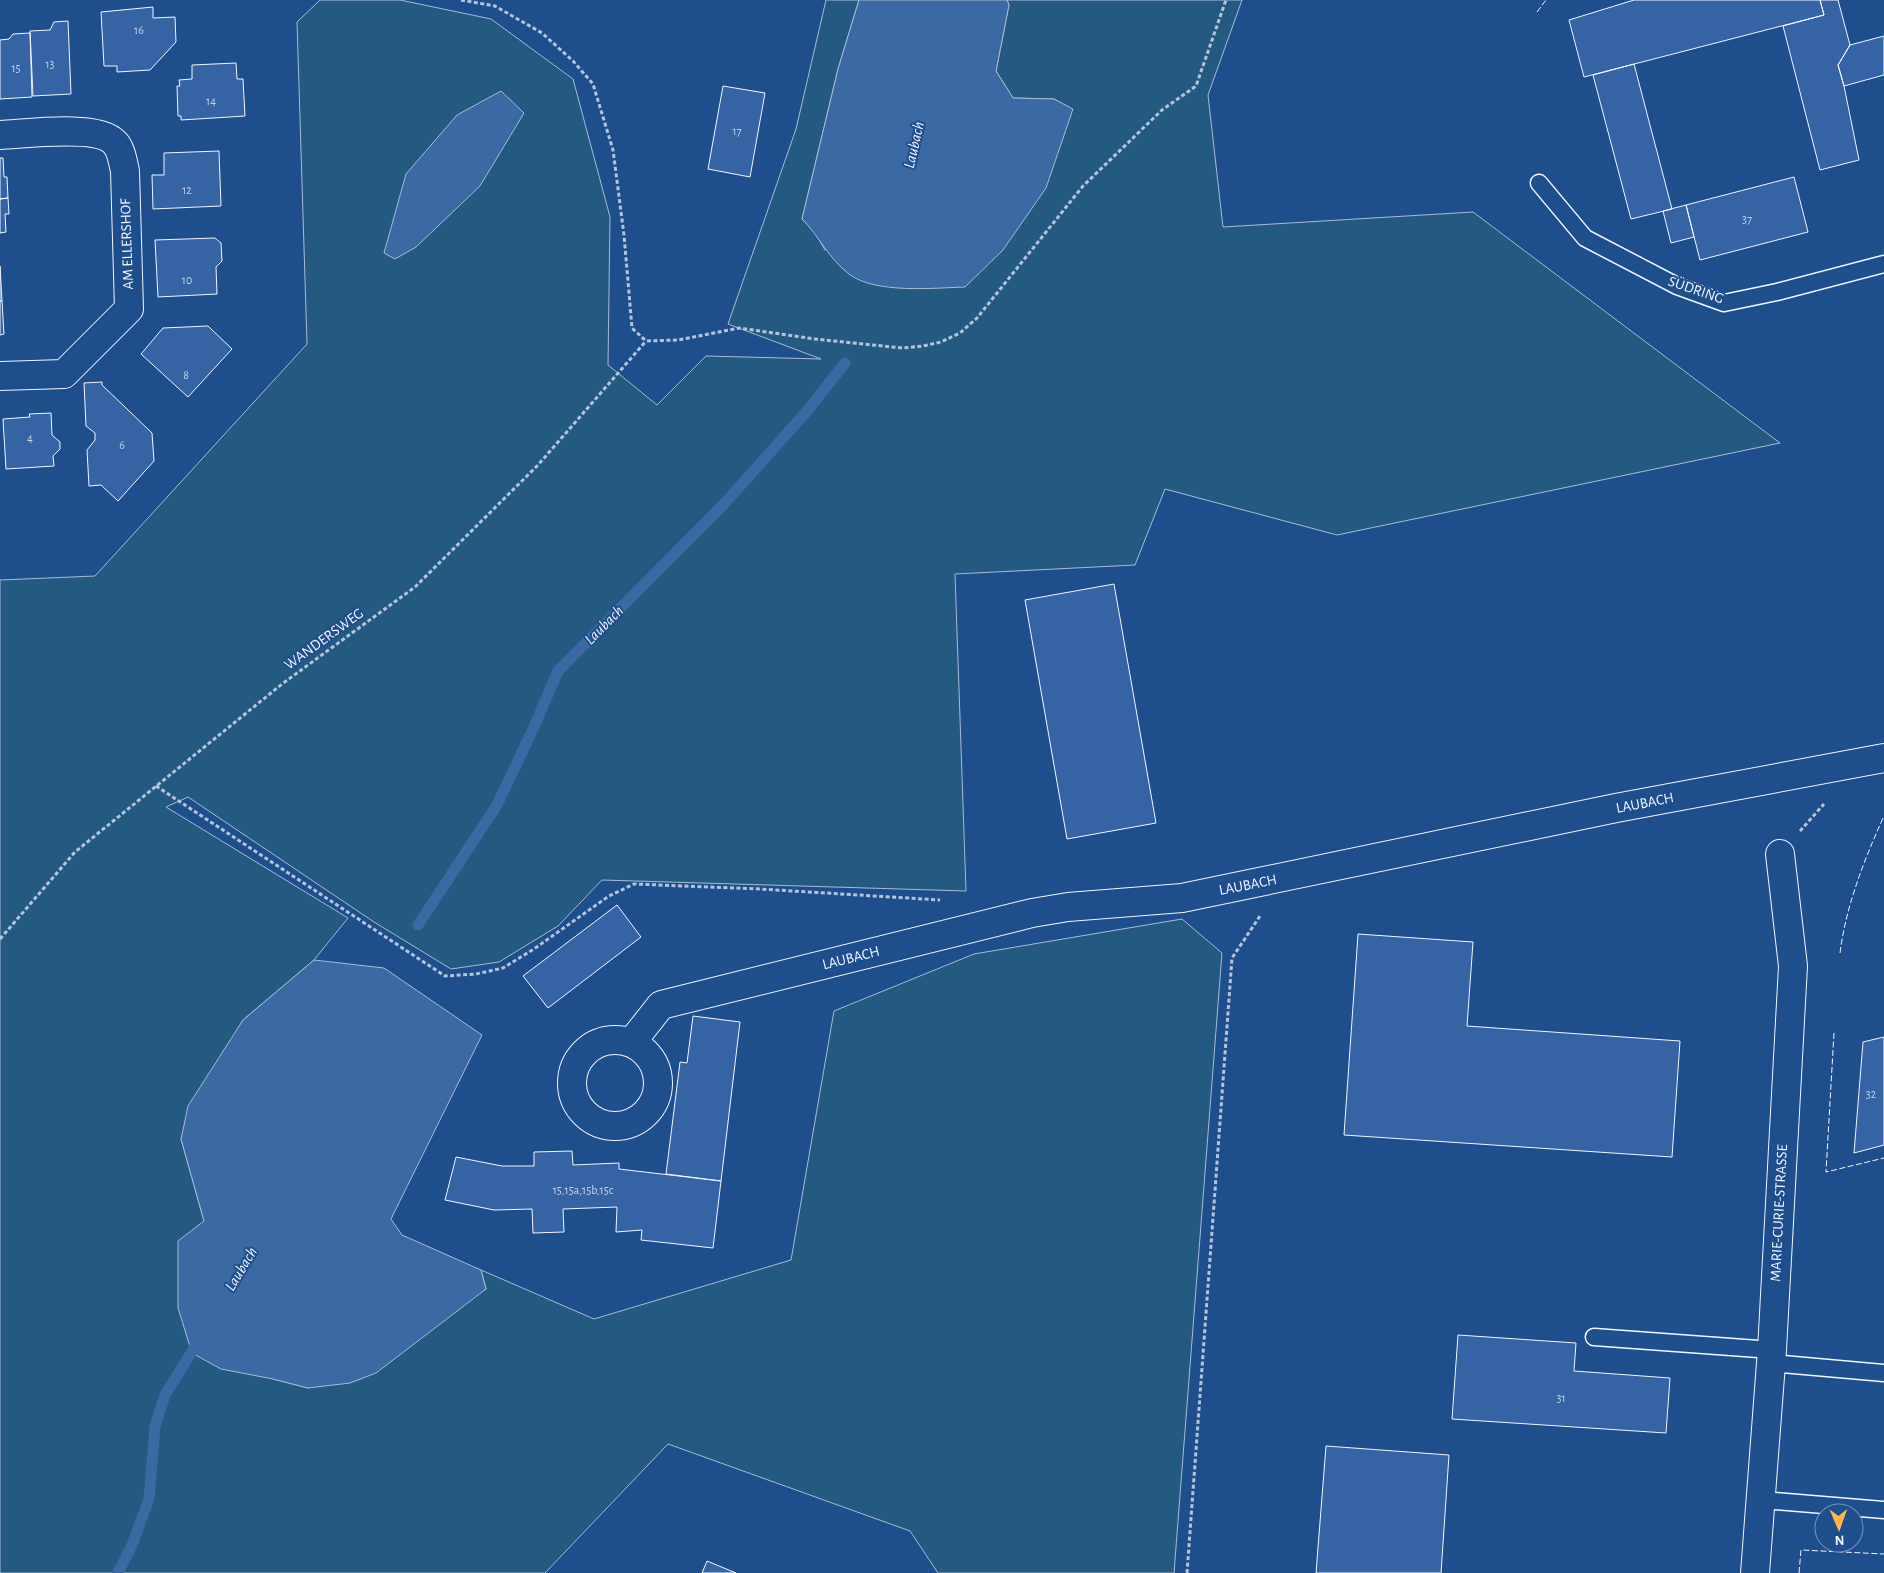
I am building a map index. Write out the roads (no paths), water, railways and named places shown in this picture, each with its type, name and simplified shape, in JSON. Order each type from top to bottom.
[{"type":"street","name":"AM ELLERSHOF","points":[[0,135],[70,131],[98,133],[114,142],[121,155],[125,170],[129,309],[64,374],[0,376]]},
{"type":"street","name":"LAUBACH","points":[[631,1043],[661,1005],[1032,913],[1068,907],[1182,898],[1616,808],[1872,760]]},
{"type":"street","name":"MARIE-CURIE-STRASSE","points":[[1755,1573],[1772,1356],[1792,966],[1780,854]]},
{"type":"lane","name":"SÜDRING","points":[[1539,182],[1585,238],[1677,286],[1724,303],[1777,292],[1884,264]]},
{"type":"lane","points":[[1594,1337],[1772,1356],[1884,1373]]},
{"type":"lane","points":[[1762,1500],[1884,1510]]},
{"type":"water","points":[[859,0],[1007,0],[1009,5],[996,71],[1013,98],[1054,99],[1073,109],[1046,188],[1003,250],[965,287],[921,289],[889,287],[874,285],[860,280],[842,268],[802,219],[838,69]]},
{"type":"water","points":[[501,91],[524,113],[480,186],[416,247],[395,259],[384,253],[406,174],[457,115]]},
{"type":"water","points":[[314,960],[384,968],[482,1035],[391,1219],[402,1235],[481,1270],[486,1289],[376,1373],[350,1383],[308,1388],[221,1369],[192,1353],[178,1308],[178,1241],[204,1221],[181,1139],[188,1106],[243,1020]]},
{"type":"waterway","name":"Laubach","points":[[418,925],[497,805],[558,671],[724,504],[807,411],[845,363]]},
{"type":"waterway","name":"Laubach","points":[[118,1573],[132,1545],[149,1499],[155,1426],[165,1395],[199,1340]]}]
